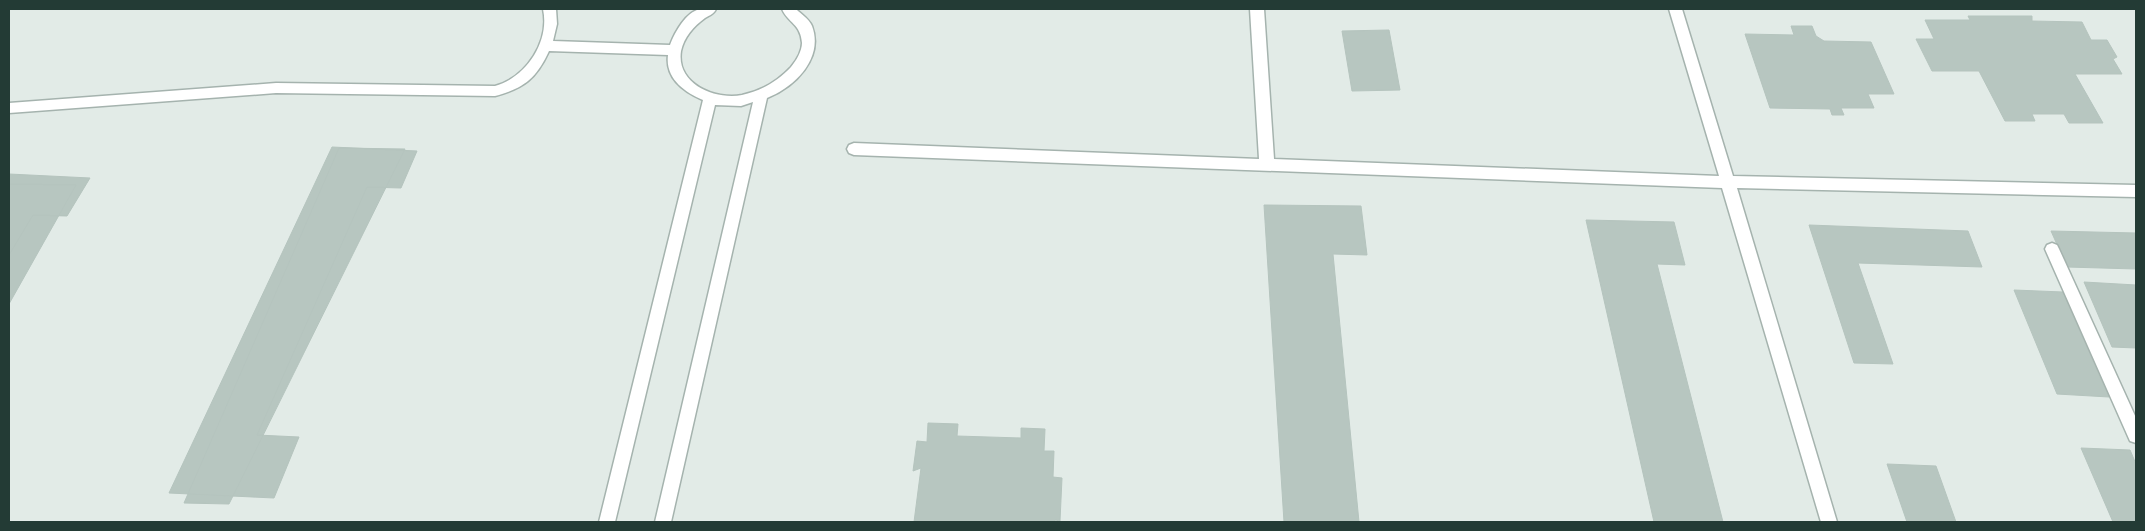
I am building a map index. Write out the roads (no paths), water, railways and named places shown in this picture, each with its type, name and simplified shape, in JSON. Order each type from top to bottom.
[{"type":"lane","points":[[9,108],[276,88],[495,91],[510,86],[528,75],[534,68],[552,26],[553,18],[549,9]]},
{"type":"lane","points":[[710,9],[696,17],[678,38],[674,50],[674,63],[678,74],[685,84],[696,92],[710,98],[726,101],[761,96],[777,89],[790,79],[800,67],[806,55],[808,42],[806,30],[800,19],[788,9]]},
{"type":"lane","points":[[1257,9],[1267,166]]},
{"type":"lane","points":[[1676,9],[1829,522]]},
{"type":"lane","points":[[544,46],[674,50]]},
{"type":"lane","points":[[663,522],[761,96]]},
{"type":"lane","points":[[607,522],[710,98]]},
{"type":"lane","points":[[854,149],[1727,182],[2136,191]]},
{"type":"lane","points":[[2052,249],[2136,436]]}]
